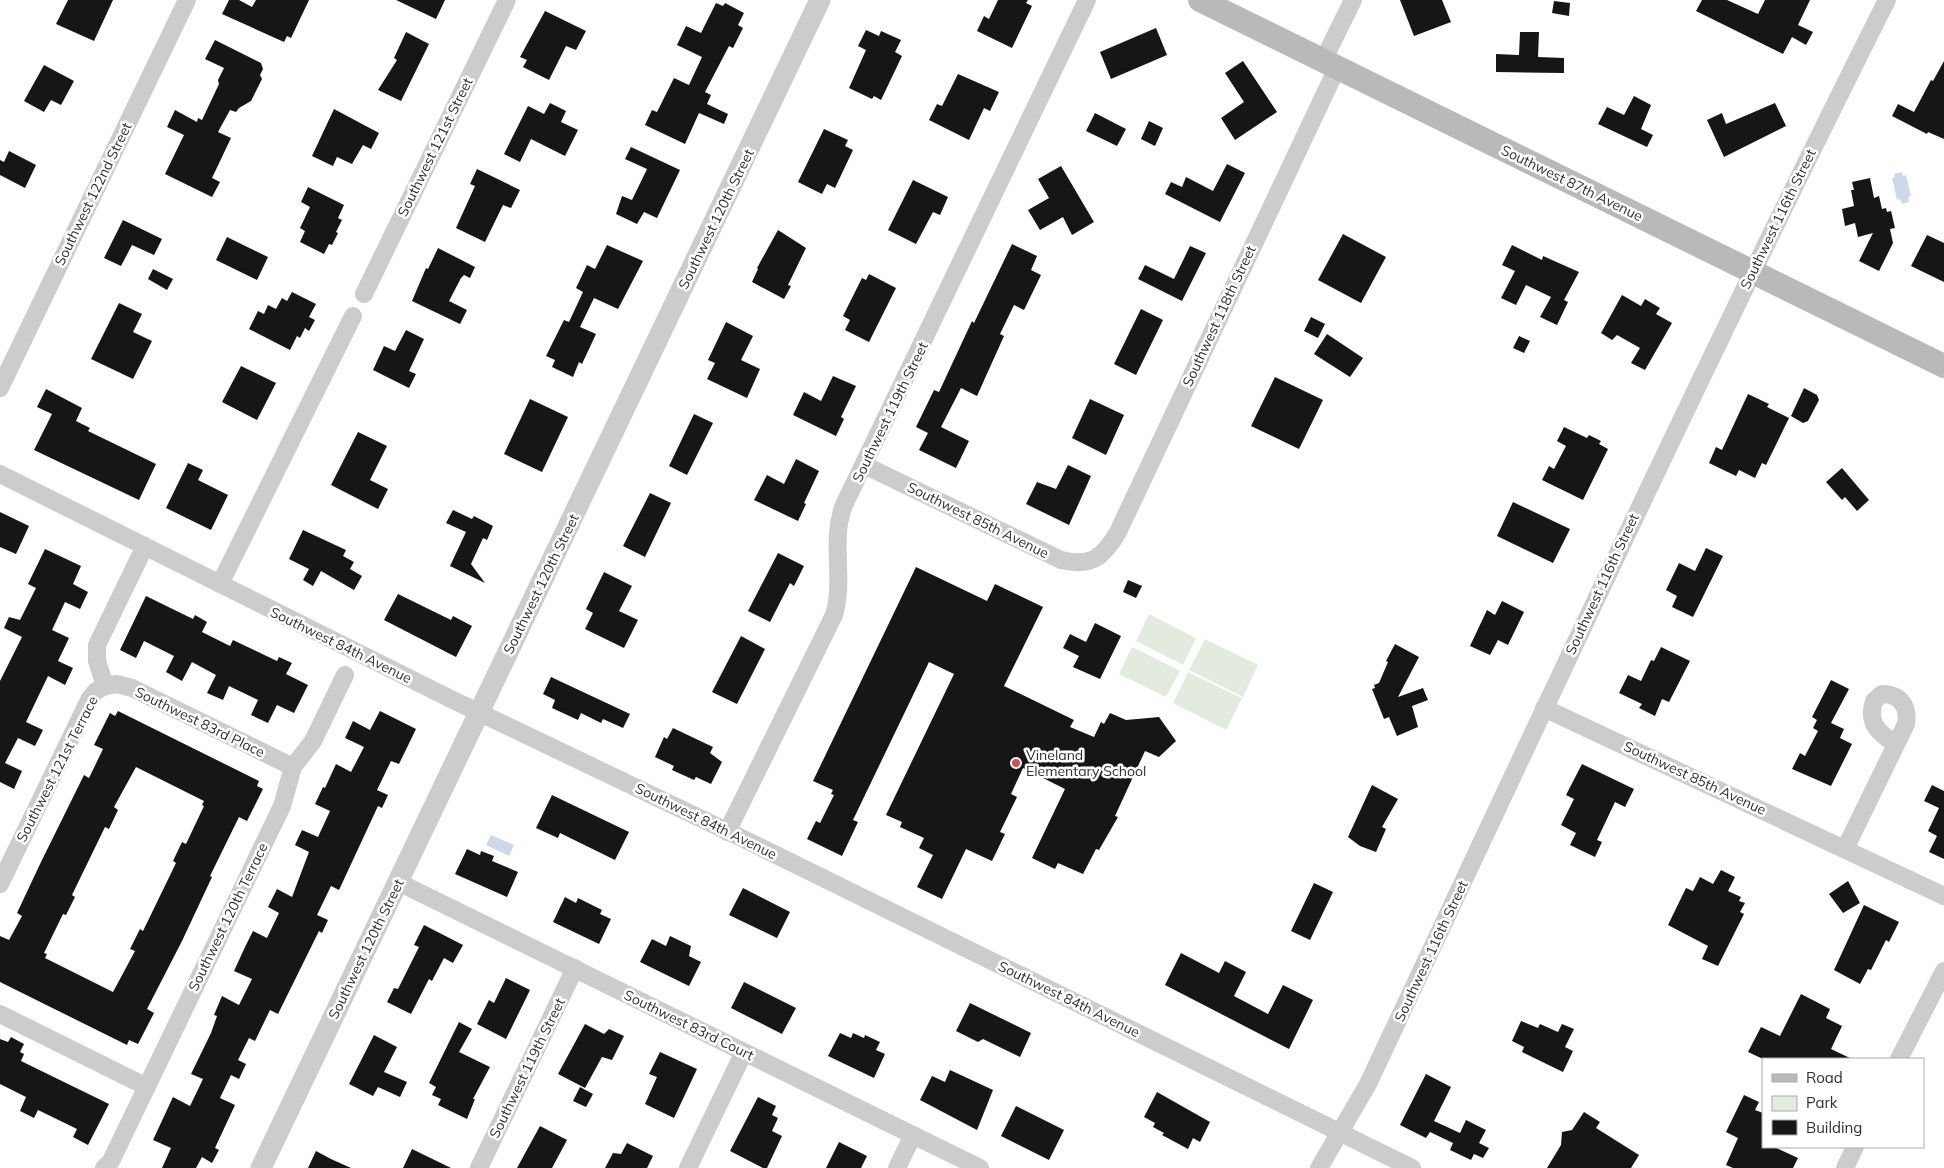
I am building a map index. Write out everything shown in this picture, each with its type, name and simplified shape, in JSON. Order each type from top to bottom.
[{"type":"main road","name":"Southwest 87th Avenue","points":[[1200,0],[1944,366]]},
{"type":"street","name":"Southwest 122nd Street","points":[[0,388],[187,0]]},
{"type":"street","name":"Southwest 121st Street","points":[[364,294],[507,0]]},
{"type":"street","name":"Southwest 120th Street","points":[[261,1168],[820,0]]},
{"type":"street","name":"Southwest 119th Street","points":[[728,832],[834,616],[839,595],[840,518],[844,505],[1087,0]]},
{"type":"street","name":"Southwest 118th Street","points":[[1095,559],[1108,549],[1118,532],[1330,64],[1353,0]]},
{"type":"street","name":"Southwest 116th Street","points":[[1319,1168],[1368,1084],[1544,708],[1752,272],[1887,0]]},
{"type":"street","points":[[220,584],[353,316]]},
{"type":"street","name":"Southwest 85th Avenue","points":[[864,466],[1061,560],[1080,563],[1095,559]]},
{"type":"street","name":"Southwest 84th Avenue","points":[[0,474],[480,712],[1412,1168]]},
{"type":"street","name":"Southwest 121st Terrace","points":[[0,884],[90,698],[96,690],[105,686],[97,661],[97,645],[145,546]]},
{"type":"street","name":"Southwest 120th Terrace","points":[[109,1166],[282,806],[293,767],[313,742],[346,675]]},
{"type":"street","name":"Southwest 83rd Place","points":[[105,686],[117,684],[132,688],[293,767]]},
{"type":"street","name":"Southwest 85th Avenue","points":[[1544,708],[1944,896]]},
{"type":"street","points":[[1845,849],[1896,744]]},
{"type":"street","name":"Southwest 83rd Court","points":[[398,882],[980,1168]]},
{"type":"street","name":"Southwest 119th Street","points":[[479,1168],[575,968]]},
{"type":"street","points":[[1900,1058],[1944,971]]},
{"type":"street","points":[[0,1014],[147,1087]]},
{"type":"street","points":[[688,1168],[744,1052]]},
{"type":"street","points":[[897,1168],[913,1135]]},
{"type":"street","points":[[1845,1168],[1855,1148]]},
{"type":"green space","points":[[1149,614],[1196,638],[1183,665],[1136,641]]},
{"type":"green space","points":[[1205,639],[1258,665],[1243,697],[1189,670]]},
{"type":"green space","points":[[1132,647],[1180,671],[1166,697],[1119,674]]},
{"type":"green space","points":[[1188,672],[1242,698],[1226,730],[1173,703]]},
{"type":"water","points":[[1902,172],[1903,176],[1906,175],[1911,196],[1908,197],[1909,202],[1902,204],[1900,199],[1897,200],[1892,178],[1895,177],[1894,174]]},
{"type":"water","points":[[491,835],[514,845],[509,856],[486,845]]},
{"type":"building","points":[[68,0],[113,0],[94,41],[56,24]]},
{"type":"building","points":[[229,0],[239,0],[252,7],[256,0],[309,0],[291,38],[287,36],[284,42],[222,14]]},
{"type":"building","points":[[396,0],[445,0],[436,19]]},
{"type":"building","points":[[998,0],[1028,0],[1026,3],[1032,6],[1012,48],[977,31],[984,16],[989,19]]},
{"type":"building","points":[[1400,0],[1442,0],[1451,22],[1414,36]]},
{"type":"building","points":[[1702,0],[1727,0],[1758,14],[1765,0],[1810,0],[1798,25],[1813,32],[1806,45],[1792,37],[1783,54],[1696,11]]},
{"type":"building","points":[[1554,1],[1570,3],[1569,16],[1552,13]]},
{"type":"building","points":[[716,3],[723,6],[725,3],[744,13],[738,25],[743,28],[733,48],[729,46],[705,92],[711,95],[707,104],[728,114],[724,124],[699,113],[685,144],[645,125],[652,110],[657,112],[674,78],[689,85],[702,57],[677,45],[686,26],[701,33]]},
{"type":"building","points":[[545,11],[586,31],[576,50],[566,46],[549,80],[523,67],[527,60],[520,57]]},
{"type":"building","points":[[1156,28],[1167,55],[1111,79],[1100,52]]},
{"type":"building","points":[[866,30],[879,36],[881,31],[901,40],[895,52],[902,56],[881,100],[874,96],[872,99],[849,88],[866,50],[858,46]]},
{"type":"building","points":[[406,32],[429,44],[401,101],[378,90],[397,60],[394,58]]},
{"type":"building","points":[[1520,32],[1539,32],[1538,57],[1564,58],[1564,73],[1496,72],[1496,54],[1519,55]]},
{"type":"building","points":[[215,40],[261,63],[263,69],[260,75],[262,79],[251,101],[236,112],[230,110],[218,132],[231,138],[212,178],[220,182],[212,197],[165,174],[184,135],[167,127],[175,110],[197,122],[198,118],[202,120],[219,84],[218,80],[224,68],[205,59]]},
{"type":"building","points":[[1243,61],[1277,112],[1235,140],[1221,118],[1244,102],[1225,73]]},
{"type":"building","points":[[1944,61],[1944,139],[1928,132],[1927,134],[1892,116],[1898,104],[1914,112],[1931,80],[1933,81]]},
{"type":"building","points":[[44,65],[74,81],[61,105],[51,100],[44,112],[24,101]]},
{"type":"building","points":[[958,74],[999,92],[990,111],[984,108],[969,140],[929,120],[937,104],[942,106]]},
{"type":"building","points":[[1634,96],[1651,105],[1641,129],[1653,135],[1647,147],[1598,124],[1607,107],[1624,115]]},
{"type":"building","points":[[550,103],[566,111],[561,122],[578,130],[565,156],[531,139],[520,162],[504,154],[528,106],[544,114]]},
{"type":"building","points":[[1775,103],[1786,126],[1724,157],[1707,120],[1722,113],[1726,124]]},
{"type":"building","points":[[334,109],[379,133],[371,149],[363,145],[352,164],[337,157],[333,166],[312,156]]},
{"type":"building","points":[[1095,113],[1126,129],[1117,146],[1086,131]]},
{"type":"building","points":[[1149,121],[1163,128],[1155,146],[1141,139]]},
{"type":"building","points":[[824,129],[848,140],[845,146],[853,150],[835,188],[827,184],[822,194],[798,182]]},
{"type":"building","points":[[631,147],[680,170],[657,218],[644,212],[637,224],[616,214],[622,196],[632,200],[647,169],[625,159]]},
{"type":"building","points":[[9,151],[36,165],[25,188],[0,175],[0,160],[4,162]]},
{"type":"building","points":[[1227,164],[1245,173],[1220,222],[1165,194],[1171,182],[1182,187],[1186,177],[1213,191]]},
{"type":"building","points":[[1061,166],[1094,222],[1072,235],[1063,217],[1040,230],[1028,210],[1049,198],[1038,179]]},
{"type":"building","points":[[477,169],[520,190],[511,208],[503,205],[485,242],[456,228],[475,186],[470,184]]},
{"type":"building","points":[[1870,178],[1874,198],[1879,196],[1882,209],[1886,208],[1887,212],[1891,211],[1895,228],[1890,229],[1893,243],[1879,271],[1859,261],[1873,233],[1858,237],[1855,223],[1845,226],[1842,209],[1854,206],[1851,190],[1854,190],[1852,182]]},
{"type":"building","points":[[913,180],[948,197],[940,215],[933,212],[916,244],[888,230]]},
{"type":"building","points":[[308,187],[344,205],[338,218],[342,220],[336,232],[338,233],[332,245],[329,244],[324,254],[300,242],[305,231],[300,228],[310,207],[301,202]]},
{"type":"building","points":[[123,220],[162,239],[154,255],[132,245],[121,266],[104,258]]},
{"type":"building","points":[[778,230],[806,248],[788,285],[791,286],[784,299],[752,282],[757,268]]},
{"type":"building","points":[[1343,234],[1386,257],[1361,303],[1318,280]]},
{"type":"building","points":[[1927,235],[1944,243],[1944,282],[1911,266]]},
{"type":"building","points":[[227,237],[268,257],[257,280],[216,260]]},
{"type":"building","points":[[1012,244],[1037,256],[1031,270],[1041,275],[1024,310],[1014,305],[1000,334],[1004,336],[977,396],[961,388],[941,427],[969,441],[956,468],[919,450],[928,433],[916,427],[934,390],[939,392],[972,321],[974,323]]},
{"type":"building","points":[[607,245],[643,261],[618,309],[594,298],[580,327],[596,334],[582,364],[579,362],[573,377],[552,367],[555,360],[546,356],[564,320],[569,322],[583,292],[576,288],[587,265],[595,269]]},
{"type":"building","points":[[1512,245],[1542,260],[1543,256],[1579,272],[1564,300],[1568,302],[1557,325],[1540,317],[1551,297],[1526,285],[1516,305],[1501,298],[1515,271],[1502,265]]},
{"type":"building","points":[[1190,246],[1206,253],[1182,301],[1138,279],[1145,265],[1174,279]]},
{"type":"building","points":[[438,248],[475,267],[470,278],[464,275],[461,278],[449,301],[467,310],[460,324],[412,301],[426,268],[428,269]]},
{"type":"building","points":[[153,269],[173,279],[167,290],[148,279]]},
{"type":"building","points":[[869,274],[896,288],[869,342],[845,330],[850,320],[843,316],[862,278],[866,280]]},
{"type":"building","points":[[292,292],[316,304],[309,317],[315,320],[309,331],[305,328],[300,338],[297,336],[290,350],[249,329],[258,311],[264,314],[268,305],[276,309],[282,298],[287,301]]},
{"type":"building","points":[[1622,295],[1641,306],[1645,299],[1660,308],[1656,314],[1672,323],[1645,370],[1631,363],[1640,348],[1617,335],[1612,340],[1601,333]]},
{"type":"building","points":[[119,303],[142,314],[133,332],[152,341],[133,379],[91,359]]},
{"type":"building","points":[[1141,309],[1163,320],[1136,375],[1114,364]]},
{"type":"building","points":[[1311,317],[1325,324],[1318,338],[1304,331]]},
{"type":"building","points":[[726,322],[753,336],[741,360],[760,369],[747,398],[707,379],[715,363],[708,360]]},
{"type":"building","points":[[406,330],[424,339],[409,371],[416,374],[409,388],[373,370],[384,346],[395,351]]},
{"type":"building","points":[[1327,334],[1363,358],[1350,377],[1314,354]]},
{"type":"building","points":[[1519,336],[1530,341],[1524,353],[1513,348]]},
{"type":"building","points":[[241,366],[276,383],[257,420],[222,402]]},
{"type":"building","points":[[833,376],[856,386],[841,417],[844,419],[836,436],[793,415],[804,392],[821,401]]},
{"type":"building","points":[[1275,377],[1323,400],[1299,449],[1251,426]]},
{"type":"building","points":[[1804,388],[1817,395],[1819,400],[1808,421],[1803,423],[1791,416]]},
{"type":"building","points":[[46,389],[82,408],[76,421],[90,428],[88,431],[156,464],[139,500],[34,450],[52,414],[37,407]]},
{"type":"building","points":[[1748,394],[1769,404],[1767,407],[1789,418],[1766,465],[1762,463],[1755,478],[1739,470],[1736,476],[1709,463],[1716,447],[1722,450]]},
{"type":"building","points":[[530,399],[568,417],[542,472],[504,454]]},
{"type":"building","points":[[1090,399],[1124,415],[1106,455],[1072,438]]},
{"type":"building","points":[[694,414],[713,423],[687,475],[669,466]]},
{"type":"building","points":[[1564,427],[1587,438],[1589,435],[1601,441],[1599,444],[1608,449],[1583,500],[1542,480],[1549,466],[1554,469],[1566,446],[1557,441]]},
{"type":"building","points":[[358,432],[387,446],[370,480],[388,489],[378,509],[331,485]]},
{"type":"building","points":[[796,459],[819,471],[798,521],[754,500],[767,475],[784,484]]},
{"type":"building","points":[[188,463],[203,470],[198,480],[228,495],[211,530],[166,508]]},
{"type":"building","points":[[1068,465],[1091,476],[1069,525],[1026,504],[1037,482],[1056,489]]},
{"type":"building","points":[[1842,468],[1869,500],[1857,511],[1845,497],[1842,500],[1826,482]]},
{"type":"building","points":[[650,493],[671,503],[645,557],[623,546]]},
{"type":"building","points":[[1513,502],[1570,529],[1553,563],[1497,536]]},
{"type":"building","points":[[453,510],[472,519],[474,516],[493,526],[487,540],[483,538],[471,564],[485,583],[450,566],[466,532],[446,523]]},
{"type":"building","points":[[0,512],[29,526],[16,554],[0,547]]},
{"type":"building","points":[[303,530],[346,550],[343,556],[354,562],[350,569],[362,576],[354,590],[321,571],[313,586],[303,580],[309,569],[289,559]]},
{"type":"building","points":[[1706,548],[1723,556],[1693,617],[1672,607],[1677,596],[1666,590],[1679,563],[1695,571]]},
{"type":"building","points":[[45,549],[81,566],[73,584],[88,592],[80,609],[65,602],[52,630],[69,638],[58,661],[73,668],[65,685],[48,676],[26,722],[43,730],[35,746],[18,738],[5,763],[22,771],[14,789],[0,782],[0,681],[22,637],[4,628],[9,617],[20,620],[36,588],[28,584]]},
{"type":"building","points":[[778,553],[804,566],[794,586],[790,583],[770,622],[748,611]]},
{"type":"building","points":[[916,567],[987,601],[995,584],[1043,607],[1004,686],[1074,720],[1070,727],[1094,737],[1101,722],[1104,724],[1110,713],[1126,720],[1159,717],[1176,741],[1159,757],[1145,751],[1115,816],[1118,817],[1099,850],[1096,849],[1083,874],[1058,863],[1055,869],[1032,858],[1065,789],[1023,768],[1011,794],[1017,797],[1000,832],[1005,834],[992,861],[966,849],[942,899],[917,887],[933,855],[919,848],[924,838],[900,827],[902,822],[886,815],[954,674],[929,662],[853,820],[858,822],[842,856],[807,839],[816,821],[820,823],[834,795],[831,794],[833,790],[813,781]]},
{"type":"building","points":[[604,572],[632,586],[619,611],[638,620],[624,648],[585,629],[593,613],[586,609]]},
{"type":"building","points":[[1128,580],[1142,586],[1136,598],[1123,592]]},
{"type":"building","points":[[398,594],[451,620],[453,616],[472,626],[456,657],[384,620]]},
{"type":"building","points":[[146,596],[193,619],[195,615],[207,622],[202,632],[230,646],[233,640],[277,661],[279,657],[292,663],[286,674],[308,685],[294,713],[277,705],[268,723],[251,715],[258,700],[229,686],[223,700],[207,693],[216,675],[192,662],[182,681],[166,672],[174,656],[144,641],[136,658],[120,650]]},
{"type":"building","points":[[1502,601],[1524,612],[1508,645],[1498,640],[1490,655],[1470,646],[1487,610],[1495,615]]},
{"type":"building","points":[[1095,623],[1121,636],[1100,679],[1073,667],[1079,656],[1063,648],[1070,634],[1086,642]]},
{"type":"building","points":[[741,636],[765,649],[737,704],[712,692]]},
{"type":"building","points":[[1395,644],[1419,657],[1398,697],[1423,688],[1428,700],[1412,706],[1418,727],[1397,736],[1389,717],[1384,719],[1372,689],[1375,688],[1374,685],[1379,683],[1388,662],[1386,661]]},
{"type":"building","points":[[1661,647],[1690,661],[1669,702],[1662,699],[1655,716],[1639,708],[1642,704],[1619,693],[1628,675],[1641,681],[1651,660],[1654,661]]},
{"type":"building","points":[[551,677],[630,714],[623,728],[603,719],[601,723],[581,713],[578,720],[552,708],[555,700],[543,694]]},
{"type":"building","points":[[1831,680],[1849,689],[1831,723],[1844,729],[1840,738],[1852,744],[1831,786],[1792,769],[1800,753],[1805,756],[1818,731],[1813,728],[1817,720],[1812,717]]},
{"type":"building","points":[[118,711],[259,781],[257,786],[263,789],[247,821],[239,817],[210,876],[212,877],[182,941],[147,1009],[154,1013],[138,1044],[129,1040],[127,1045],[0,982],[0,936],[9,940],[22,916],[17,913],[41,862],[84,775],[89,778],[103,749],[94,745],[110,713],[115,716]],"holes":[[[136,767],[204,801],[202,805],[204,806],[186,844],[182,842],[173,861],[176,863],[143,931],[140,929],[130,949],[135,951],[113,992],[45,958],[47,954],[44,953],[63,914],[66,915],[75,897],[72,895],[105,827],[109,829],[118,810],[114,807]]]},
{"type":"building","points":[[380,711],[416,729],[399,764],[391,761],[377,790],[388,795],[382,808],[378,806],[339,890],[331,886],[317,915],[328,920],[322,933],[319,931],[278,1014],[270,1010],[255,1041],[249,1038],[238,1060],[246,1064],[239,1079],[231,1075],[220,1098],[235,1105],[215,1148],[219,1150],[212,1163],[202,1157],[196,1168],[162,1168],[171,1148],[153,1140],[173,1097],[190,1106],[203,1079],[191,1074],[211,1033],[217,1016],[214,1015],[222,996],[239,1005],[252,979],[234,971],[245,947],[253,931],[267,938],[279,913],[268,907],[277,889],[292,897],[309,852],[295,845],[302,830],[318,837],[330,811],[315,804],[336,764],[351,772],[364,747],[345,738],[353,721],[370,730]]},
{"type":"building","points":[[673,728],[713,747],[710,753],[722,762],[711,784],[696,777],[694,780],[672,770],[674,766],[655,757],[664,737],[667,739]]},
{"type":"building","points":[[1582,764],[1634,789],[1625,807],[1615,802],[1597,840],[1602,842],[1595,857],[1570,845],[1576,833],[1561,825],[1574,799],[1566,795]]},
{"type":"building","points":[[1372,785],[1398,799],[1382,827],[1386,829],[1376,852],[1360,846],[1348,837]]},
{"type":"building","points":[[1932,785],[1944,791],[1944,859],[1929,852],[1937,836],[1928,831],[1939,808],[1924,801]]},
{"type":"building","points":[[552,795],[629,832],[615,860],[560,833],[558,838],[536,828]]},
{"type":"building","points":[[467,849],[480,855],[481,851],[494,856],[492,861],[518,872],[507,897],[455,874]]},
{"type":"building","points":[[1721,870],[1735,877],[1728,891],[1741,897],[1739,901],[1745,903],[1740,912],[1744,914],[1718,966],[1702,959],[1708,946],[1668,925],[1686,888],[1693,891],[1700,877],[1713,884]]},
{"type":"building","points":[[1848,881],[1860,903],[1843,913],[1829,894]]},
{"type":"building","points":[[1314,883],[1333,892],[1310,940],[1291,931]]},
{"type":"building","points":[[743,888],[790,912],[777,938],[729,915]]},
{"type":"building","points":[[565,897],[576,903],[578,898],[602,910],[600,914],[611,919],[599,944],[553,922]]},
{"type":"building","points":[[1864,905],[1899,922],[1889,942],[1886,940],[1871,970],[1868,969],[1860,984],[1834,970]]},
{"type":"building","points":[[424,925],[463,945],[453,963],[444,958],[432,981],[429,979],[411,1014],[387,1002],[394,988],[398,989],[419,947],[414,945]]},
{"type":"building","points":[[670,936],[691,946],[689,956],[701,962],[689,986],[640,962],[652,939],[666,946]]},
{"type":"building","points":[[1181,953],[1219,973],[1225,961],[1246,972],[1234,996],[1268,1014],[1283,985],[1313,1000],[1289,1049],[1165,985]]},
{"type":"building","points":[[506,978],[530,990],[506,1039],[477,1024],[489,1000],[494,1003]]},
{"type":"building","points":[[744,982],[796,1008],[782,1034],[731,1008]]},
{"type":"building","points":[[1801,994],[1830,1009],[1826,1018],[1842,1026],[1831,1049],[1850,1058],[1762,1059],[1748,1052],[1761,1027],[1780,1036]]},
{"type":"building","points":[[970,1003],[1031,1033],[1020,1057],[983,1039],[978,1042],[956,1031]]},
{"type":"building","points":[[1521,1021],[1538,1028],[1540,1024],[1558,1032],[1562,1024],[1574,1029],[1565,1047],[1573,1051],[1563,1072],[1522,1052],[1524,1047],[1512,1041]]},
{"type":"building","points":[[459,1022],[472,1029],[459,1052],[490,1067],[473,1099],[475,1099],[467,1119],[438,1105],[441,1099],[432,1095],[436,1087],[429,1083]]},
{"type":"building","points":[[585,1024],[604,1034],[609,1029],[624,1036],[612,1060],[602,1057],[585,1088],[558,1074]]},
{"type":"building","points":[[840,1033],[851,1038],[853,1033],[864,1038],[865,1035],[880,1042],[876,1050],[885,1054],[874,1078],[828,1056]]},
{"type":"building","points":[[374,1035],[397,1047],[384,1072],[407,1082],[400,1097],[378,1087],[373,1096],[349,1084]]},
{"type":"building","points":[[11,1037],[24,1044],[20,1052],[24,1054],[21,1061],[109,1104],[88,1145],[73,1137],[77,1129],[38,1110],[34,1118],[20,1111],[26,1097],[0,1084],[0,1039],[8,1042]]},
{"type":"building","points":[[660,1052],[697,1069],[674,1118],[645,1104],[657,1077],[649,1074]]},
{"type":"building","points":[[950,1070],[993,1090],[977,1130],[920,1100],[932,1076],[945,1082]]},
{"type":"building","points":[[1426,1074],[1451,1087],[1434,1121],[1460,1133],[1466,1120],[1486,1130],[1479,1143],[1489,1148],[1483,1158],[1474,1154],[1471,1160],[1450,1150],[1453,1143],[1430,1132],[1426,1138],[1400,1125]]},
{"type":"building","points":[[580,1087],[593,1094],[586,1107],[573,1101]]},
{"type":"building","points":[[1157,1092],[1210,1122],[1200,1142],[1193,1138],[1188,1149],[1162,1135],[1164,1133],[1153,1127],[1155,1123],[1144,1117]]},
{"type":"building","points":[[1744,1095],[1759,1102],[1755,1110],[1762,1113],[1762,1148],[1776,1148],[1798,1158],[1793,1168],[1733,1168],[1726,1165],[1738,1138],[1726,1132]]},
{"type":"building","points":[[758,1097],[776,1106],[772,1115],[778,1118],[772,1131],[782,1136],[767,1168],[763,1168],[730,1151]]},
{"type":"building","points":[[1016,1106],[1064,1130],[1049,1160],[1001,1136]]},
{"type":"building","points":[[1584,1112],[1600,1122],[1596,1128],[1639,1155],[1631,1168],[1547,1168],[1561,1145],[1562,1132],[1572,1130]]},
{"type":"building","points":[[540,1126],[567,1140],[552,1168],[517,1168]]},
{"type":"building","points":[[839,1142],[867,1156],[861,1168],[826,1168]]},
{"type":"building","points":[[627,1143],[653,1156],[647,1168],[605,1168],[613,1153],[621,1154]]},
{"type":"building","points":[[412,1149],[451,1168],[403,1168]]},
{"type":"building","points":[[316,1151],[331,1159],[351,1168],[308,1168]]},
{"type":"place","name":"Vineland Elementary School","points":[[1016,763]]}]
